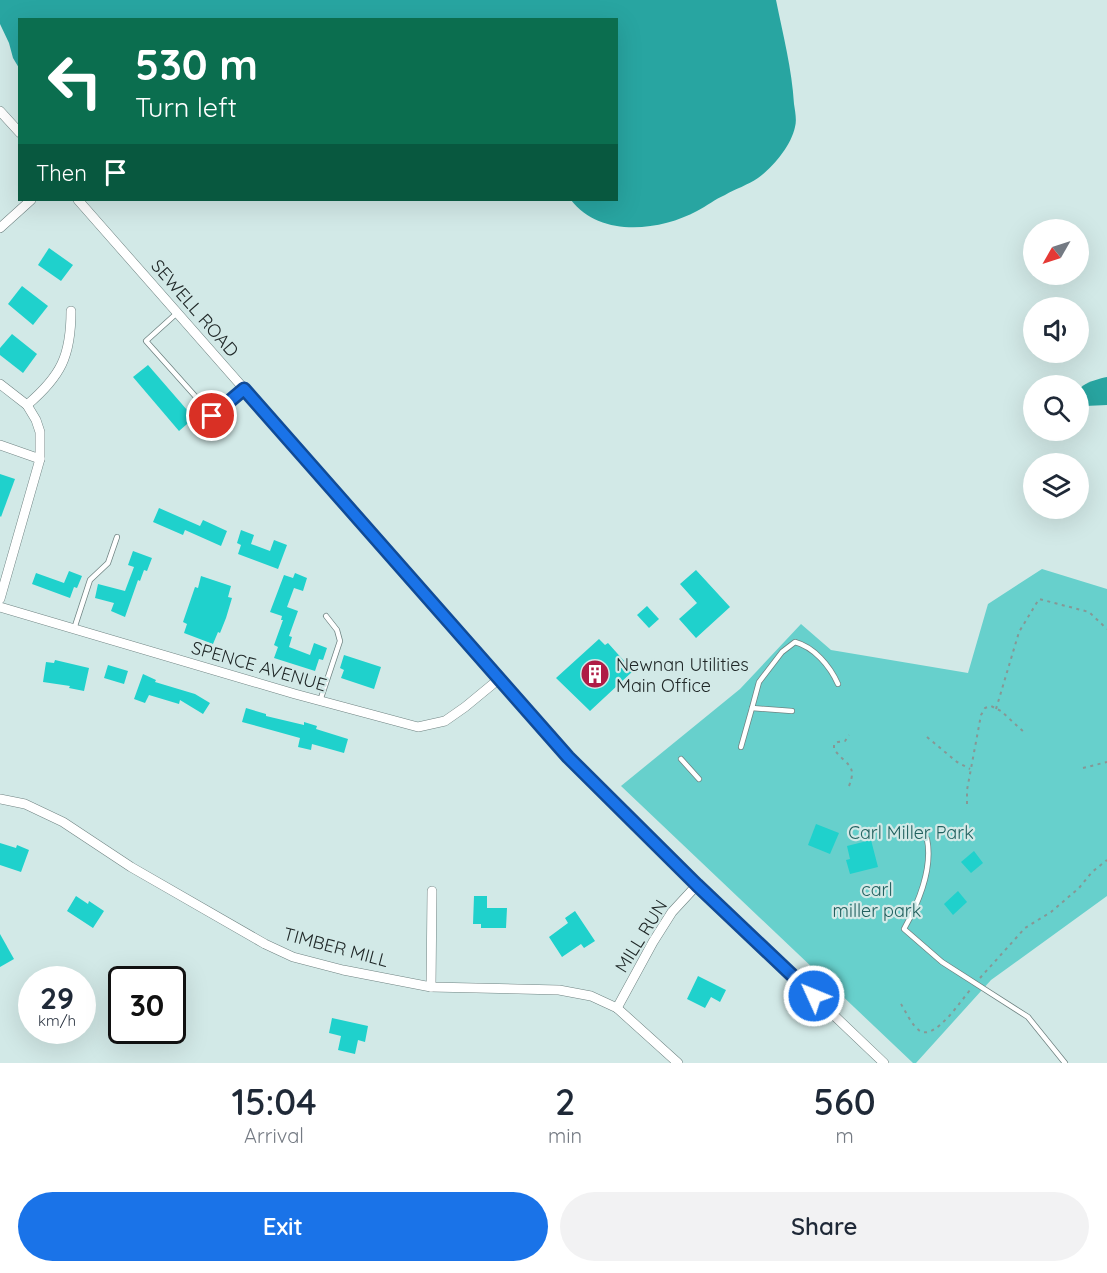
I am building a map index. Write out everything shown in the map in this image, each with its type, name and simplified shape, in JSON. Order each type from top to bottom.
[{"type":"street","points":[[0,111],[18,131]]},
{"type":"street","points":[[0,228],[30,201]]},
{"type":"street","name":"SEWELL ROAD","points":[[79,201],[568,757],[697,885],[884,1063]]},
{"type":"street","points":[[27,405],[48,387],[61,367],[71,332],[71,311]]},
{"type":"street","points":[[0,384],[27,405],[40,432],[40,459],[0,599]]},
{"type":"street","points":[[0,445],[40,459]]},
{"type":"street","name":"SPENCE AVENUE","points":[[0,607],[320,701],[418,727],[445,721],[499,679]]},
{"type":"street","name":"TIMBER MILL","points":[[0,799],[25,804],[63,822],[141,873],[265,944],[293,957],[343,970],[432,987],[559,990],[591,996],[617,1008],[678,1063]]},
{"type":"street","name":"MILL RUN","points":[[617,1008],[667,921],[697,885]]},
{"type":"street","points":[[432,891],[432,987]]},
{"type":"lane","points":[[177,313],[146,341],[212,416],[244,389]]},
{"type":"lane","points":[[74,628],[90,580],[111,559],[117,537]]},
{"type":"lane","points":[[320,701],[340,641],[337,630],[326,616]]},
{"type":"lane","points":[[741,747],[759,682],[782,652],[795,642],[807,645],[833,673],[838,684]]},
{"type":"lane","points":[[752,708],[792,711]]},
{"type":"lane","points":[[681,759],[699,779]]},
{"type":"lane","points":[[927,839],[929,849],[926,872],[915,909],[904,929],[942,962],[1028,1017],[1065,1063]]},
{"type":"path","points":[[996,709],[1019,632],[1040,599],[1089,612],[1107,629]]},
{"type":"path","points":[[967,804],[966,790],[981,715],[985,708],[991,706],[996,709],[1026,734]]},
{"type":"path","points":[[849,735],[845,741],[838,741],[834,744],[834,749],[853,769],[854,775],[849,786]]},
{"type":"path","points":[[927,737],[957,762],[971,769]]},
{"type":"path","points":[[1083,768],[1107,762]]},
{"type":"path","points":[[901,1004],[922,1033],[934,1031],[1025,928],[1051,912],[1107,860]]},
{"type":"green space","name":"Carl Miller Park","points":[[1042,569],[1107,589],[1107,896],[991,980],[916,1063],[913,1063],[621,786],[740,689],[801,624],[831,650],[968,673],[988,604]]},
{"type":"shaded area","points":[[0,0],[776,0],[787,52],[796,124],[781,156],[754,180],[682,218],[649,226],[614,225],[598,221],[583,212],[572,201],[618,201],[618,18],[18,18],[18,66],[0,24]]},
{"type":"shaded area","points":[[1107,377],[1107,405],[1089,406],[1089,382]]},
{"type":"building","points":[[49,248],[73,265],[61,281],[38,265]]},
{"type":"building","points":[[22,286],[48,306],[33,325],[8,304]]},
{"type":"building","points":[[12,334],[37,354],[23,373],[0,355],[0,348]]},
{"type":"building","points":[[148,365],[194,418],[179,431],[133,377]]},
{"type":"building","points":[[0,474],[15,479],[1,517],[0,516]]},
{"type":"building","points":[[159,508],[200,526],[203,520],[227,531],[221,546],[185,530],[183,535],[153,522]]},
{"type":"building","points":[[241,530],[254,535],[251,544],[270,551],[274,540],[287,545],[278,569],[238,554],[241,545],[237,543]]},
{"type":"building","points":[[133,551],[152,558],[147,571],[144,570],[140,581],[138,580],[125,617],[111,611],[114,603],[95,598],[98,584],[125,591],[134,567],[128,565]]},
{"type":"building","points":[[696,570],[730,607],[696,638],[679,619],[697,603],[680,584]]},
{"type":"building","points":[[69,571],[82,576],[70,598],[32,584],[36,573],[64,583]]},
{"type":"building","points":[[295,573],[307,578],[303,591],[294,588],[287,607],[298,611],[289,636],[292,637],[289,647],[310,655],[314,643],[327,648],[323,660],[319,659],[315,671],[274,658],[278,647],[274,645],[283,620],[281,620],[282,616],[270,612],[284,575],[293,578]]},
{"type":"building","points":[[201,576],[231,586],[228,597],[232,598],[226,618],[213,644],[184,633],[187,624],[183,622]]},
{"type":"building","points":[[647,606],[659,619],[649,628],[637,615]]},
{"type":"building","name":"Newnan Utilities Main Office","points":[[599,639],[605,645],[608,643],[633,671],[590,711],[556,678]]},
{"type":"building","points":[[344,655],[381,667],[374,689],[341,678],[344,670],[340,668]]},
{"type":"building","points":[[55,660],[89,668],[84,691],[69,688],[70,686],[43,682],[46,662],[54,663]]},
{"type":"building","points":[[108,665],[128,671],[124,684],[104,678]]},
{"type":"building","points":[[143,674],[156,680],[155,682],[195,694],[210,703],[203,714],[180,700],[179,704],[149,695],[145,703],[134,699]]},
{"type":"building","points":[[246,708],[266,714],[266,716],[304,725],[304,722],[317,726],[316,729],[348,739],[344,753],[312,744],[311,750],[298,747],[300,738],[242,722]]},
{"type":"building","points":[[816,824],[839,833],[830,854],[808,845]]},
{"type":"building","points":[[871,840],[878,867],[850,874],[846,860],[850,859],[847,846]]},
{"type":"building","points":[[0,843],[16,848],[17,845],[29,850],[21,872],[0,865]]},
{"type":"building","points":[[974,851],[983,863],[971,873],[961,862]]},
{"type":"building","points":[[958,891],[967,902],[953,915],[944,904]]},
{"type":"building","points":[[76,896],[104,911],[93,928],[67,911]]},
{"type":"building","points":[[474,896],[487,896],[487,908],[507,908],[506,928],[481,928],[481,924],[473,924]]},
{"type":"building","points":[[575,911],[595,941],[584,948],[581,944],[562,957],[549,937],[568,923],[565,918]]},
{"type":"building","points":[[0,934],[14,959],[0,967]]},
{"type":"building","points":[[698,976],[726,990],[720,1002],[711,997],[705,1008],[687,999]]},
{"type":"building","points":[[332,1018],[368,1026],[365,1042],[358,1040],[355,1054],[338,1050],[341,1036],[329,1033]]},
{"type":"place","name":"Newnan Utilities Main Office","points":[[595,674]]},
{"type":"route","points":[[212,416],[244,389],[568,757],[697,885],[814,996]]},
{"type":"park label","name":"carl miller park","points":[[877,899]]}]
